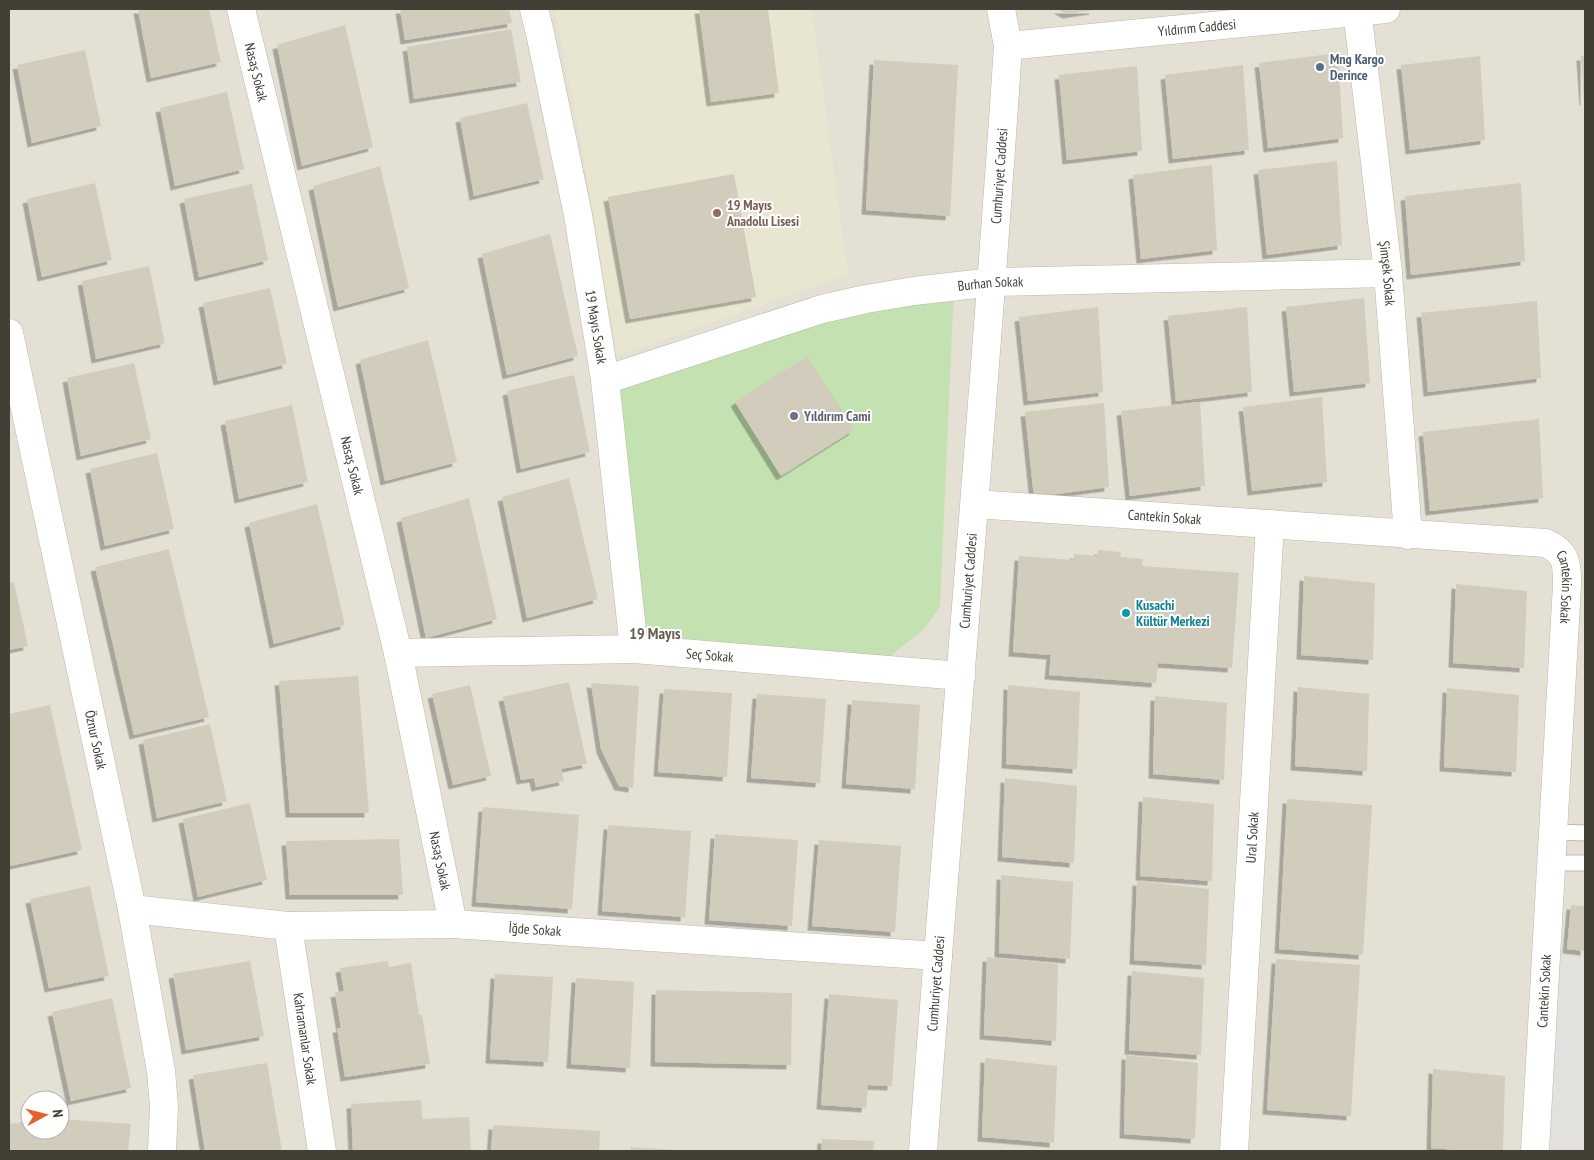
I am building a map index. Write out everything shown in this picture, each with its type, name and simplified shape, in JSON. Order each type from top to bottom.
[{"type":"street","name":"Nasaş Sokak","points":[[242,9],[398,653],[453,924]]},
{"type":"street","name":"19 Mayıs Sokak","points":[[534,9],[578,214],[605,380],[634,649]]},
{"type":"street","name":"Cumhuriyet Caddesi","points":[[924,1151],[993,282],[1008,46],[1001,9]]},
{"type":"street","name":"Yıldırım Caddesi","points":[[1008,46],[1358,10],[1386,9]]},
{"type":"street","name":"Şimşek Sokak","points":[[1358,10],[1388,273],[1408,535]]},
{"type":"street","name":"Burhan Sokak","points":[[605,380],[822,309],[914,291],[993,282],[1388,273]]},
{"type":"street","name":"Öznur Sokak","points":[[9,333],[132,909],[161,1071],[164,1106],[162,1151]]},
{"type":"street","name":"Cantekin Sokak","points":[[975,504],[1545,544],[1555,547],[1563,555],[1567,568],[1567,585],[1535,1151]]},
{"type":"street","name":"Ural Sokak","points":[[1234,1151],[1270,524]]},
{"type":"street","name":"Seç Sokak","points":[[398,653],[634,649],[961,676]]},
{"type":"street","name":"İğde Sokak","points":[[132,909],[288,926],[453,924],[938,956]]},
{"type":"street","name":"Kahramanlar Sokak","points":[[288,926],[322,1151]]},
{"type":"lane","points":[[1553,832],[1585,833]]},
{"type":"lane","points":[[1552,863],[1585,864]]},
{"type":"shaded area","points":[[9,9],[1585,9],[1585,1151],[9,1151]]},
{"type":"shaded area","name":"19 Mayıs Anadolu Lisesi","points":[[555,9],[812,9],[848,274],[618,356],[583,153]]},
{"type":"shaded area","points":[[1558,957],[1585,958],[1585,1151],[1547,1151]]},
{"type":"green space","points":[[954,286],[940,607],[924,629],[888,658],[634,649],[605,380]]},
{"type":"building","points":[[138,9],[209,9],[221,62],[151,78]]},
{"type":"building","points":[[400,9],[509,9],[512,23],[405,40]]},
{"type":"building","points":[[699,9],[768,9],[779,93],[711,102]]},
{"type":"building","points":[[1058,9],[1094,9],[1094,10],[1067,14]]},
{"type":"building","points":[[345,25],[373,147],[302,166],[277,45]]},
{"type":"building","points":[[511,29],[521,82],[414,99],[407,47]]},
{"type":"building","points":[[85,50],[101,126],[32,143],[17,65]]},
{"type":"building","points":[[1338,53],[1343,138],[1268,148],[1259,63]]},
{"type":"building","points":[[1480,56],[1485,140],[1410,150],[1401,65]]},
{"type":"building","points":[[1581,56],[1585,56],[1585,101],[1584,101]]},
{"type":"building","points":[[874,60],[958,65],[950,216],[866,210]]},
{"type":"building","points":[[1243,65],[1249,150],[1173,159],[1165,75]]},
{"type":"building","points":[[1137,66],[1142,151],[1067,160],[1059,75]]},
{"type":"building","points":[[227,92],[244,169],[175,186],[160,108]]},
{"type":"building","points":[[527,103],[544,179],[474,196],[460,118]]},
{"type":"building","points":[[1337,161],[1342,245],[1267,255],[1258,170]]},
{"type":"building","points":[[1212,165],[1217,250],[1141,259],[1133,175]]},
{"type":"building","points":[[380,166],[409,288],[338,307],[313,186]]},
{"type":"building","points":[[734,174],[756,297],[630,319],[608,197]]},
{"type":"building","points":[[95,183],[112,260],[42,277],[27,199]]},
{"type":"building","points":[[1521,183],[1525,261],[1411,275],[1405,196]]},
{"type":"building","points":[[252,184],[268,260],[199,277],[184,199]]},
{"type":"building","points":[[550,234],[578,356],[507,375],[482,254]]},
{"type":"building","points":[[149,266],[165,343],[96,359],[82,281]]},
{"type":"building","points":[[270,288],[287,364],[218,381],[203,303]]},
{"type":"building","points":[[1364,298],[1370,383],[1294,392],[1286,307]]},
{"type":"building","points":[[1537,301],[1541,378],[1428,392],[1421,313]]},
{"type":"building","points":[[1098,307],[1103,392],[1028,401],[1019,317]]},
{"type":"building","points":[[1247,307],[1252,392],[1176,401],[1168,316]]},
{"type":"building","points":[[428,340],[457,462],[385,481],[360,360]]},
{"type":"building","name":"Yıldırım Cami","points":[[807,356],[854,430],[781,476],[735,402]]},
{"type":"building","points":[[134,363],[151,439],[81,456],[67,378]]},
{"type":"building","points":[[574,375],[590,452],[521,469],[507,391]]},
{"type":"building","points":[[1322,397],[1327,482],[1252,491],[1243,407]]},
{"type":"building","points":[[1200,402],[1205,486],[1130,496],[1121,411]]},
{"type":"building","points":[[1104,403],[1109,487],[1034,497],[1025,412]]},
{"type":"building","points":[[292,405],[308,482],[239,499],[225,421]]},
{"type":"building","points":[[1539,419],[1543,498],[1430,511],[1423,432]]},
{"type":"building","points":[[157,453],[174,529],[105,546],[90,469]]},
{"type":"building","points":[[569,478],[598,599],[527,618],[502,497]]},
{"type":"building","points":[[469,498],[497,619],[426,638],[401,518]]},
{"type":"building","points":[[317,504],[345,625],[274,644],[249,523]]},
{"type":"building","points":[[169,549],[209,717],[134,735],[95,567]]},
{"type":"building","name":"Kusachi Kültür Merkezi","points":[[1098,550],[1121,552],[1120,557],[1143,559],[1142,566],[1239,573],[1232,668],[1158,663],[1156,683],[1049,675],[1051,655],[1013,652],[1019,556],[1074,560],[1074,554],[1098,556]]},
{"type":"building","points":[[1304,576],[1375,583],[1373,660],[1301,655]]},
{"type":"building","points":[[14,582],[28,646],[9,650],[9,583]]},
{"type":"building","points":[[1456,584],[1527,591],[1524,668],[1453,663]]},
{"type":"building","points":[[358,676],[369,813],[290,813],[279,681]]},
{"type":"building","points":[[569,682],[587,764],[561,769],[564,781],[536,787],[534,778],[521,780],[503,697]]},
{"type":"building","points":[[591,683],[639,686],[633,788],[619,786],[601,749]]},
{"type":"building","points":[[470,685],[491,776],[453,785],[432,694]]},
{"type":"building","points":[[1008,685],[1080,692],[1077,769],[1006,764]]},
{"type":"building","points":[[1298,687],[1369,694],[1367,771],[1295,766]]},
{"type":"building","points":[[1447,688],[1519,695],[1516,772],[1444,767]]},
{"type":"building","points":[[664,689],[732,693],[727,777],[658,772]]},
{"type":"building","points":[[757,694],[826,699],[820,783],[751,778]]},
{"type":"building","points":[[1155,696],[1227,703],[1224,780],[1153,774]]},
{"type":"building","points":[[852,700],[920,705],[915,789],[846,784]]},
{"type":"building","points":[[50,705],[82,850],[10,866],[9,714]]},
{"type":"building","points":[[210,724],[227,801],[157,818],[143,740]]},
{"type":"building","points":[[1005,778],[1077,786],[1074,863],[1002,857]]},
{"type":"building","points":[[1143,797],[1214,804],[1212,881],[1140,876]]},
{"type":"building","points":[[1287,799],[1372,805],[1363,955],[1279,949]]},
{"type":"building","points":[[250,803],[267,880],[198,897],[183,819]]},
{"type":"building","points":[[483,807],[579,815],[572,909],[476,902]]},
{"type":"building","points":[[608,825],[691,831],[685,917],[602,911]]},
{"type":"building","points":[[715,834],[798,840],[792,926],[709,920]]},
{"type":"building","points":[[399,839],[403,895],[290,895],[286,841]]},
{"type":"building","points":[[819,840],[901,846],[895,932],[812,926]]},
{"type":"building","points":[[1001,875],[1073,882],[1070,959],[999,953]]},
{"type":"building","points":[[1137,881],[1209,889],[1206,965],[1134,960]]},
{"type":"building","points":[[90,886],[109,976],[49,988],[30,899]]},
{"type":"building","points":[[1571,905],[1585,906],[1585,951],[1567,949]]},
{"type":"building","points":[[987,957],[1058,964],[1056,1041],[984,1035]]},
{"type":"building","points":[[1276,959],[1360,965],[1351,1116],[1267,1110]]},
{"type":"building","points":[[250,961],[264,1036],[186,1050],[173,974]]},
{"type":"building","points":[[388,961],[389,967],[411,963],[419,1015],[422,1015],[430,1064],[345,1077],[337,1028],[341,1028],[335,993],[344,991],[340,968]]},
{"type":"building","points":[[1132,971],[1204,978],[1201,1055],[1129,1050]]},
{"type":"building","points":[[495,974],[553,977],[548,1062],[490,1059]]},
{"type":"building","points":[[576,978],[634,982],[630,1068],[571,1064]]},
{"type":"building","points":[[656,990],[792,993],[791,1065],[655,1062]]},
{"type":"building","points":[[829,994],[898,1000],[892,1086],[868,1085],[866,1108],[821,1105]]},
{"type":"building","points":[[112,998],[131,1088],[71,1101],[52,1012]]},
{"type":"building","points":[[1126,1055],[1198,1063],[1195,1139],[1124,1134]]},
{"type":"building","points":[[985,1058],[1057,1066],[1054,1143],[982,1137]]},
{"type":"building","points":[[267,1063],[282,1151],[205,1151],[193,1075]]},
{"type":"building","points":[[1433,1069],[1505,1076],[1503,1151],[1431,1148]]},
{"type":"building","points":[[421,1100],[422,1119],[469,1117],[471,1151],[353,1151],[351,1104]]},
{"type":"building","points":[[70,1120],[131,1124],[128,1151],[9,1151],[9,1124],[20,1122],[20,1140],[70,1140]]},
{"type":"building","points":[[493,1125],[600,1131],[599,1151],[491,1151]]},
{"type":"building","points":[[822,1139],[874,1141],[873,1151],[821,1151]]},
{"type":"building","points":[[631,1147],[675,1150],[675,1151],[630,1151]]},
{"type":"place","name":"Mng Kargo Derince","points":[[1320,67]]},
{"type":"place","name":"19 Mayıs Anadolu Lisesi","points":[[717,213]]},
{"type":"place","name":"Yıldırım Cami","points":[[794,416]]},
{"type":"place","name":"Kusachi Kültür Merkezi","points":[[1126,613]]},
{"type":"district","name":"19 Mayıs","points":[[655,633]]}]
